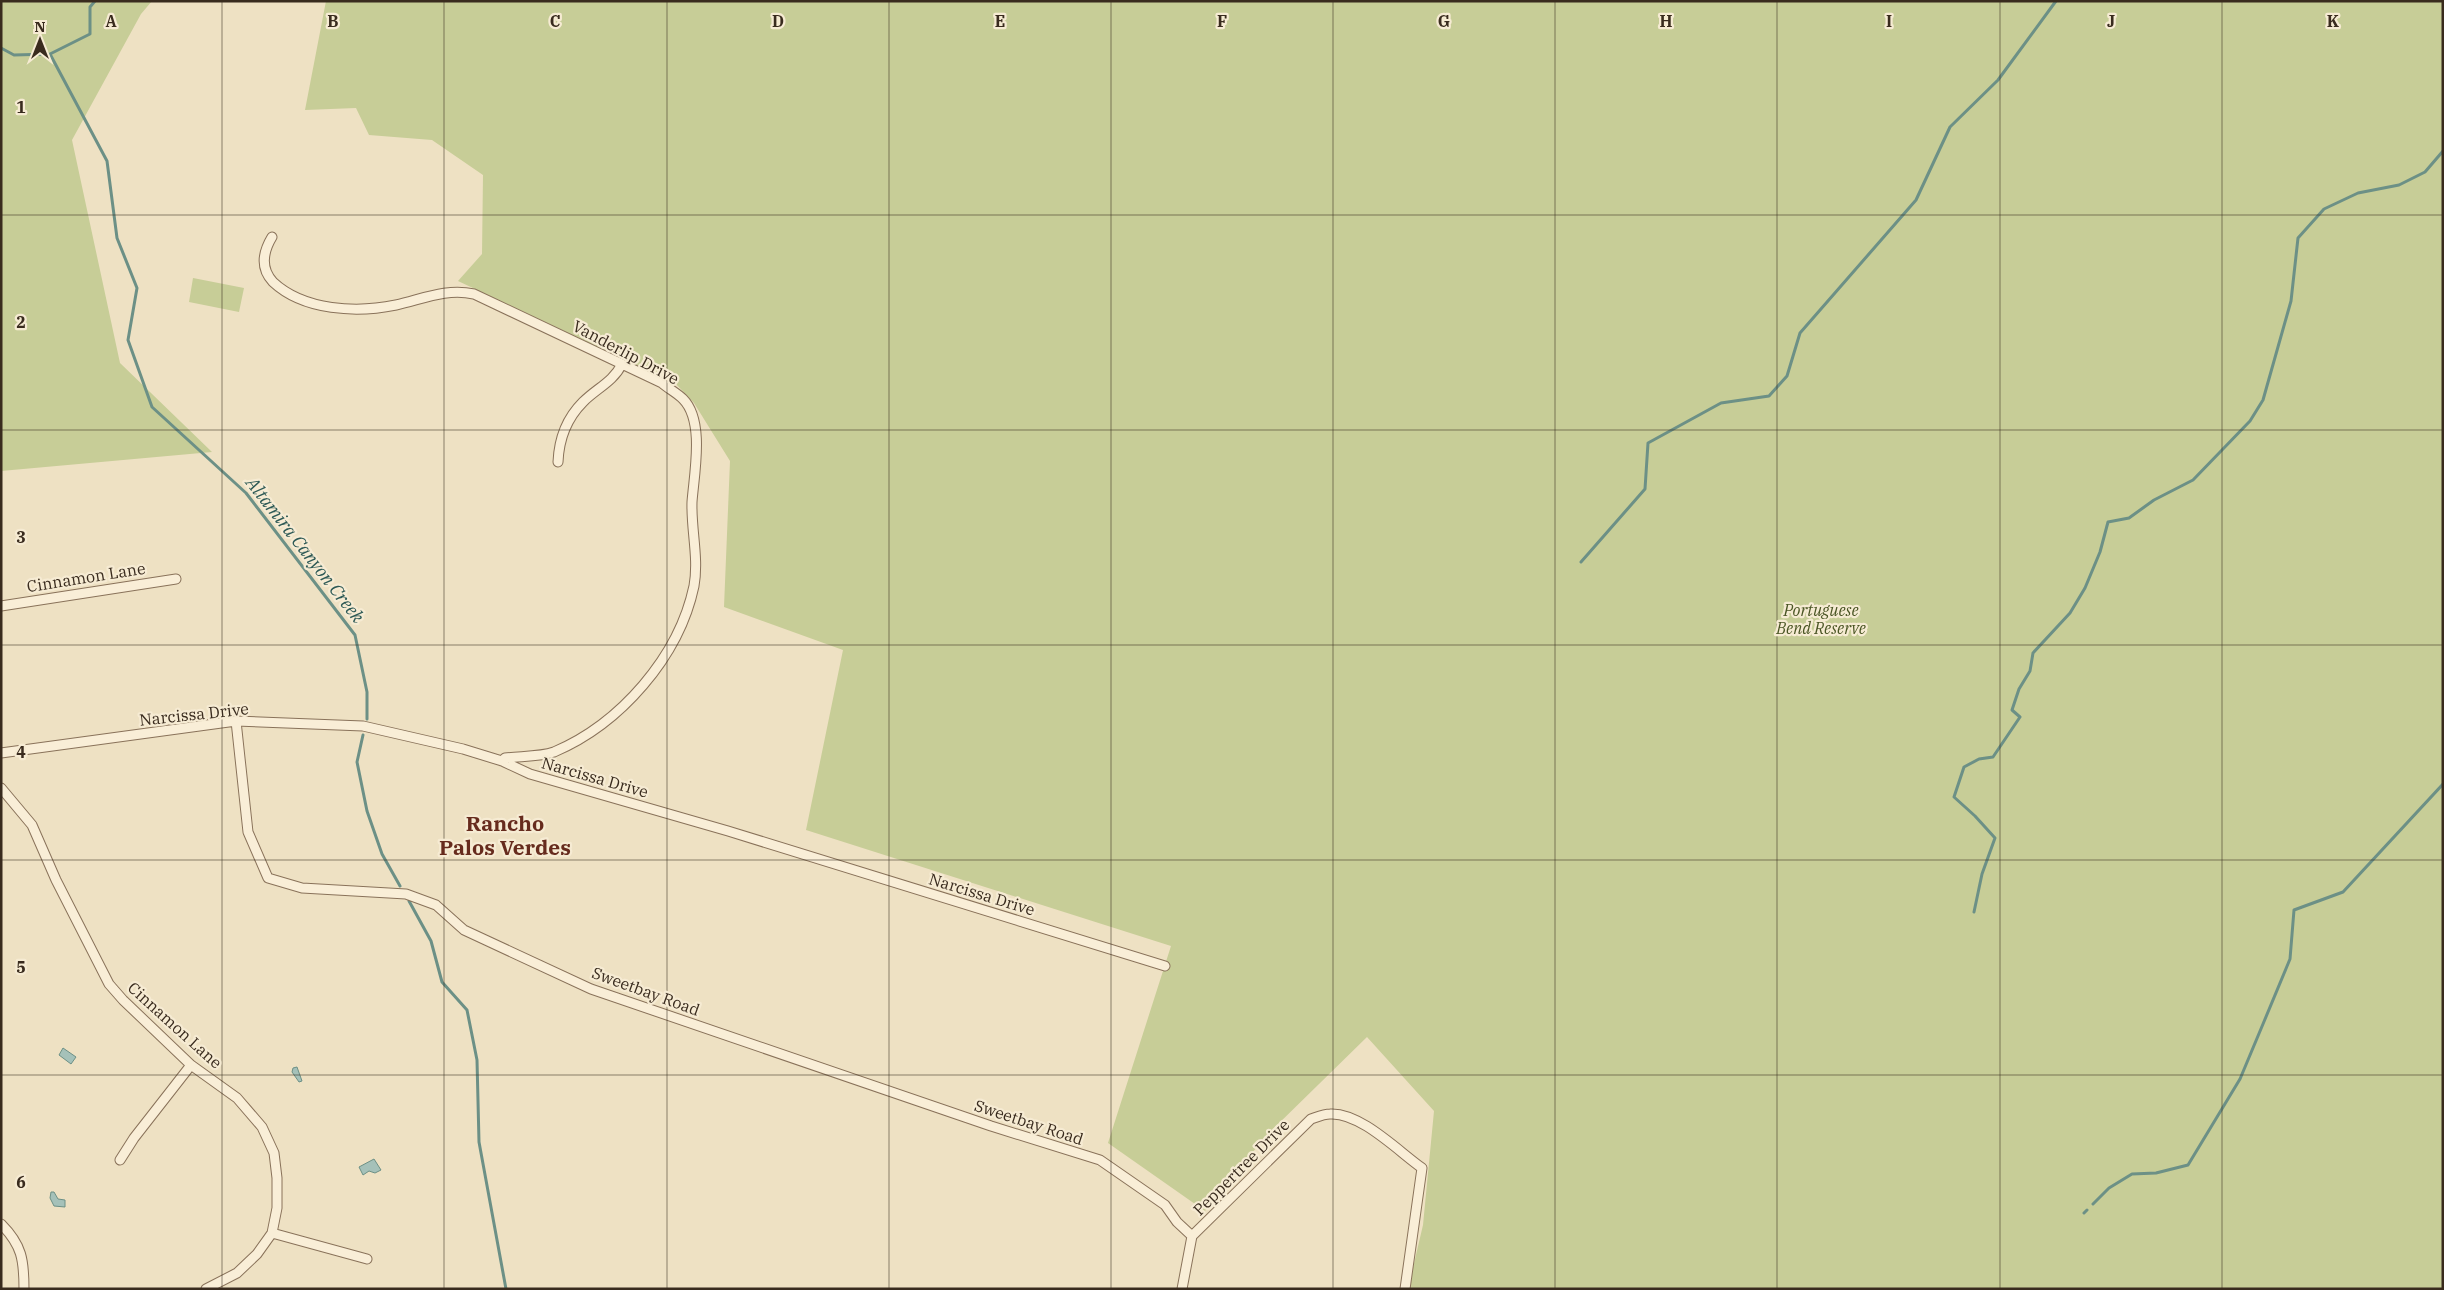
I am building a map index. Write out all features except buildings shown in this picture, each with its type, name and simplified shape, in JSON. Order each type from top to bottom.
[{"type":"street","name":"Vanderlip Drive","points":[[272,237],[263,256],[266,270],[271,280],[285,290],[319,305],[346,309],[374,309],[448,291],[462,291],[474,294],[662,383],[684,400],[693,415],[696,430],[692,508],[696,564],[694,586],[679,629],[660,662],[636,693],[608,719],[580,738],[552,753],[505,758],[502,761]]},
{"type":"street","points":[[558,462],[562,431],[583,402],[616,376],[622,364]]},
{"type":"street","name":"Cinnamon Lane","points":[[1,606],[176,578]]},
{"type":"street","name":"Narcissa Drive","points":[[1,753],[236,721],[363,726],[443,744],[502,761],[530,774],[728,831],[1166,966]]},
{"type":"street","name":"Sweetbay Road","points":[[236,721],[248,832],[268,878],[302,888],[406,894],[436,905],[464,930],[591,989],[991,1126],[1100,1160],[1165,1205]]},
{"type":"street","name":"Cinnamon Lane","points":[[1,788],[32,825],[56,880],[109,984],[123,1000],[191,1065],[237,1098],[262,1127],[274,1153],[277,1178],[277,1208],[272,1232],[257,1254],[238,1273],[206,1289]]},
{"type":"street","points":[[120,1160],[134,1138],[191,1065]]},
{"type":"street","name":"Peppertree Drive","points":[[1182,1289],[1192,1236],[1311,1119],[1330,1114],[1350,1117],[1366,1125],[1422,1168],[1405,1289]]},
{"type":"street","name":"Peppertree Drive","points":[[1165,1205],[1177,1222],[1192,1236]]},
{"type":"street","points":[[1,1224],[8,1231],[23,1256],[24,1289]]},
{"type":"street","points":[[272,1232],[367,1258]]},
{"type":"green space","points":[[1,1],[152,1],[141,14],[72,140],[120,363],[212,452],[1,471]]},
{"type":"green space","name":"Portuguese Bend Reserve","points":[[326,1],[2443,1],[2443,1289],[1408,1289],[1423,1225],[1434,1111],[1367,1037],[1265,1137],[1205,1211],[1108,1143],[1171,946],[806,830],[843,650],[724,607],[730,461],[694,403],[676,384],[458,281],[482,254],[483,175],[432,140],[369,135],[356,108],[305,110]]},
{"type":"green space","points":[[193,278],[244,288],[239,312],[189,302]]},
{"type":"water","points":[[63,1048],[76,1057],[71,1064],[59,1055]]},
{"type":"water","points":[[297,1067],[302,1081],[299,1082],[292,1072],[293,1068]]},
{"type":"water","points":[[374,1159],[381,1170],[375,1173],[369,1171],[363,1175],[359,1167]]},
{"type":"water","points":[[51,1192],[54,1192],[58,1199],[65,1200],[65,1207],[54,1206],[50,1198]]},
{"type":"waterway","name":"Altamira Canyon Creek","points":[[95,1],[90,7],[90,34],[50,54],[107,161],[117,238],[137,288],[128,340],[152,407],[246,493],[355,635],[367,692],[367,719]]},
{"type":"waterway","points":[[1581,562],[1645,489],[1648,443],[1721,403],[1769,396],[1787,376],[1800,333],[1916,200],[1950,127],[1998,80],[2056,1]]},
{"type":"waterway","points":[[1,48],[14,55],[50,54]]},
{"type":"waterway","points":[[1974,912],[1982,874],[1995,838],[1954,797],[1964,767],[1979,759],[1993,757],[2020,717],[2012,710],[2019,689],[2030,671],[2033,653],[2070,613],[2085,588],[2100,552],[2108,522],[2129,518],[2154,500],[2193,480],[2250,421],[2263,400],[2291,301],[2298,238],[2324,209],[2358,193],[2399,185],[2425,172],[2443,151]]},
{"type":"waterway","name":"Altamira Canyon Creek","points":[[363,735],[357,762],[367,811],[382,854],[400,886]]},
{"type":"waterway","points":[[2093,1204],[2109,1188],[2132,1174],[2156,1173],[2188,1165],[2240,1079],[2263,1024],[2290,959],[2294,910],[2343,892],[2443,784]]},
{"type":"waterway","name":"Altamira Canyon Creek","points":[[409,901],[431,941],[442,982],[467,1010],[477,1060],[479,1142],[506,1289]]},
{"type":"waterway","points":[[2084,1213],[2087,1210]]},
{"type":"district","name":"Rancho Palos Verdes","points":[[505,836]]}]
